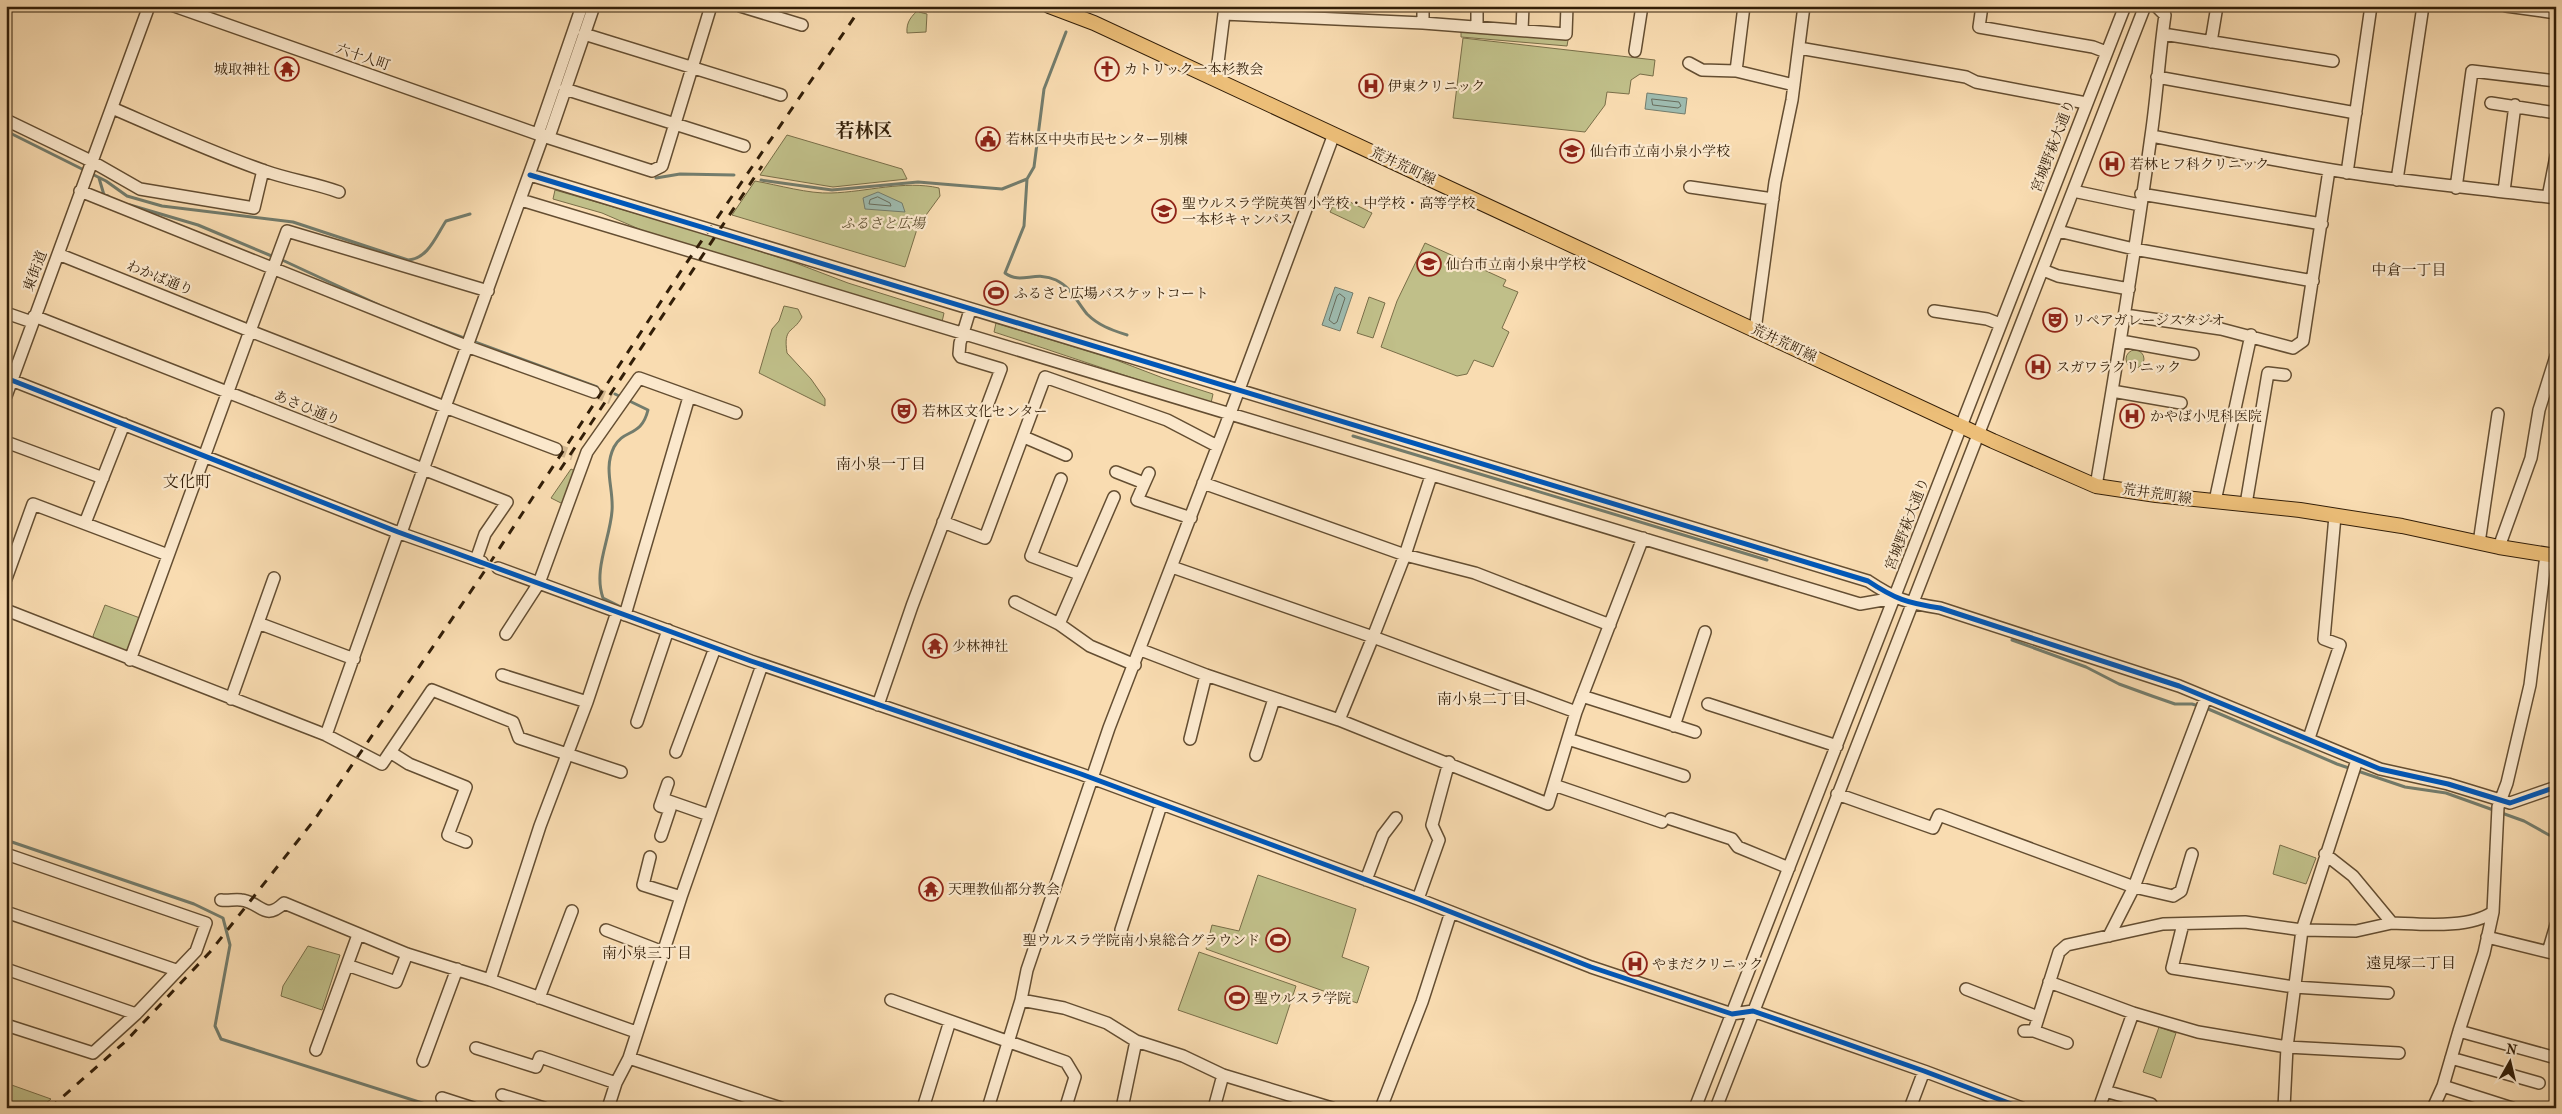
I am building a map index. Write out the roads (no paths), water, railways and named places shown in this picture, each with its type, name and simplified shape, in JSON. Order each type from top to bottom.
[{"type":"main road","name":"荒井荒町線","points":[[1056,7],[1216,79],[1978,434],[2096,486],[2156,495],[2246,504],[2402,526],[2499,547],[2551,555]]},
{"type":"street","points":[[90,163],[149,6]]},
{"type":"street","name":"六十人町","points":[[174,6],[543,136],[652,171],[662,166],[711,6]]},
{"type":"street","points":[[543,136],[539,131],[582,6]]},
{"type":"street","points":[[543,136],[550,134],[594,6]]},
{"type":"street","points":[[740,6],[802,25]]},
{"type":"street","points":[[1423,23],[1424,6]]},
{"type":"street","points":[[1477,6],[1477,27]]},
{"type":"street","points":[[1522,6],[1522,30]]},
{"type":"street","points":[[1216,79],[1225,10],[1566,34],[1566,6]]},
{"type":"street","points":[[1635,50],[1642,6]]},
{"type":"street","points":[[1736,71],[1744,6]]},
{"type":"street","points":[[1755,330],[1773,199],[1794,85],[1804,6]]},
{"type":"street","points":[[1982,6],[1980,26],[2092,47],[2106,52]]},
{"type":"street","name":"宮城野萩大通り","points":[[1695,1108],[2124,6]]},
{"type":"street","points":[[1716,1108],[2058,232],[2144,6]]},
{"type":"street","points":[[2096,486],[2130,290],[2140,200],[2151,136],[2165,15],[2156,6]]},
{"type":"street","points":[[2211,42],[2217,6]]},
{"type":"street","points":[[2347,173],[2371,6]]},
{"type":"street","points":[[2397,180],[2423,6]]},
{"type":"street","points":[[2506,6],[2556,13]]},
{"type":"street","points":[[584,34],[781,95]]},
{"type":"street","points":[[2162,34],[2332,61]]},
{"type":"street","points":[[1799,48],[1966,78],[1976,82],[2086,103]]},
{"type":"street","points":[[1689,63],[1702,70],[1736,71],[1794,85]]},
{"type":"street","points":[[2456,188],[2472,71],[2556,81]]},
{"type":"street","points":[[2157,77],[2356,113]]},
{"type":"street","points":[[565,89],[744,146]]},
{"type":"street","points":[[2491,102],[2556,113]]},
{"type":"street","points":[[2504,191],[2514,106]]},
{"type":"street","points":[[112,108],[263,170],[298,182],[317,184],[339,192]]},
{"type":"street","points":[[6,120],[140,189],[254,208],[263,170]]},
{"type":"street","points":[[988,1108],[1021,1000],[1027,970],[1091,778],[1191,518],[1334,134]]},
{"type":"street","points":[[326,735],[445,407],[471,342],[543,136]]},
{"type":"street","points":[[2151,136],[2347,173],[2456,188],[2552,197],[2556,156]]},
{"type":"street","name":"東街道","points":[[6,396],[9,378],[58,254],[90,163]]},
{"type":"street","points":[[2125,315],[2251,336],[2293,348],[2303,340],[2329,170]]},
{"type":"street","points":[[530,175],[1868,581],[1894,598],[1913,604],[1940,608],[2203,703],[2309,738],[2355,766],[2380,769],[2448,784],[2499,808],[2556,787]]},
{"type":"street","points":[[81,186],[274,266],[594,392]]},
{"type":"street","points":[[1690,187],[1773,199]]},
{"type":"street","points":[[2073,191],[2322,224]]},
{"type":"street","points":[[522,200],[1860,604],[1894,598]]},
{"type":"street","points":[[130,660],[287,231],[488,292]]},
{"type":"street","points":[[2058,232],[2134,249],[2313,281]]},
{"type":"street","name":"わかば通り","points":[[58,254],[556,449]]},
{"type":"street","points":[[2043,270],[2058,276],[2130,290]]},
{"type":"street","points":[[878,705],[943,522],[1001,369],[961,357],[958,351],[970,310]]},
{"type":"street","points":[[1934,311],[1987,319],[2000,324]]},
{"type":"street","name":"あさひ通り","points":[[6,312],[33,319],[507,502],[484,534],[479,561],[400,533]]},
{"type":"street","points":[[2214,501],[2251,336]]},
{"type":"street","points":[[2121,341],[2193,354]]},
{"type":"street","points":[[2499,547],[2531,458],[2539,410],[2556,356]]},
{"type":"street","points":[[2246,504],[2268,373],[2285,376]]},
{"type":"street","points":[[1095,394],[1101,376]]},
{"type":"street","points":[[943,522],[985,538],[1045,377],[1167,420],[1217,446]]},
{"type":"street","points":[[9,378],[400,533]]},
{"type":"street","points":[[506,634],[539,583],[578,457],[620,399],[639,378],[736,413]]},
{"type":"street","points":[[2112,392],[2181,403]]},
{"type":"street","points":[[490,980],[540,826],[621,613],[689,397]]},
{"type":"street","points":[[2479,543],[2498,414]]},
{"type":"street","points":[[85,523],[124,424]]},
{"type":"street","points":[[1024,436],[1066,456]]},
{"type":"street","points":[[6,442],[103,478]]},
{"type":"street","points":[[1116,472],[1146,478],[1137,500],[1191,518]]},
{"type":"street","points":[[1339,720],[1405,554],[1431,476]]},
{"type":"street","points":[[1061,479],[1031,556],[1079,574]]},
{"type":"street","points":[[1203,483],[1405,554],[1474,573],[1610,625]]},
{"type":"street","points":[[1059,624],[1079,574],[1114,497]]},
{"type":"street","points":[[6,579],[33,504],[168,556]]},
{"type":"street","points":[[2309,738],[2340,644],[2324,639],[2336,516]]},
{"type":"street","points":[[1141,650],[1206,675],[1339,720],[1449,762],[1548,804],[1576,712],[1643,538]]},
{"type":"street","points":[[2433,1108],[2443,1086],[2488,937],[2493,912],[2499,808],[2508,783],[2530,684],[2551,555]]},
{"type":"street","points":[[1172,567],[1373,637],[1576,712]]},
{"type":"street","points":[[498,568],[762,665],[1091,778],[1418,899],[1591,967],[1732,1014],[1753,1011],[1924,1070],[2022,1108]]},
{"type":"street","points":[[231,699],[274,578]]},
{"type":"street","points":[[1015,602],[1059,624],[1090,646],[1135,665]]},
{"type":"street","points":[[6,610],[326,735],[382,764],[432,690],[512,722],[520,738],[621,772]]},
{"type":"street","points":[[258,623],[354,659]]},
{"type":"street","points":[[637,722],[668,630]]},
{"type":"street","points":[[1674,726],[1705,632]]},
{"type":"street","points":[[676,752],[715,648]]},
{"type":"street","points":[[608,1108],[616,1083],[629,1058],[681,897],[762,665]]},
{"type":"street","points":[[502,675],[587,702]]},
{"type":"street","points":[[1190,739],[1206,675]]},
{"type":"street","points":[[1582,696],[1695,732]]},
{"type":"street","points":[[1256,755],[1274,699]]},
{"type":"street","points":[[2109,936],[2134,887],[2203,703]]},
{"type":"street","points":[[1708,704],[1837,746]]},
{"type":"street","points":[[1568,739],[1684,776]]},
{"type":"street","points":[[390,752],[409,764],[466,787],[448,835],[466,842]]},
{"type":"street","points":[[1418,899],[1439,840],[1432,826],[1449,762]]},
{"type":"street","points":[[2284,1108],[2287,1047],[2302,930],[2355,766]]},
{"type":"street","points":[[661,836],[670,809],[660,806],[668,783]]},
{"type":"street","points":[[1554,785],[1732,839],[1738,847],[1789,868]]},
{"type":"street","points":[[1837,794],[1934,828],[1939,815],[2134,887],[2173,896],[2181,890],[2192,854]]},
{"type":"street","points":[[663,799],[710,815]]},
{"type":"street","points":[[1121,930],[1161,805]]},
{"type":"street","points":[[1366,880],[1383,835],[1396,818]]},
{"type":"street","points":[[6,854],[206,923],[196,951],[136,1014],[93,1053],[6,1025]]},
{"type":"street","points":[[2325,854],[2353,876],[2392,923]]},
{"type":"street","points":[[650,857],[643,885],[681,897]]},
{"type":"street","points":[[221,900],[242,900],[266,912],[276,910],[284,902],[358,935],[407,954],[490,980],[636,1032]]},
{"type":"street","points":[[539,998],[572,911]]},
{"type":"street","points":[[6,912],[176,970]]},
{"type":"street","points":[[1382,1108],[1422,1002],[1451,912]]},
{"type":"street","points":[[2067,1043],[2029,1031],[2038,1017],[2059,952],[2067,945],[2163,924],[2245,922],[2302,930],[2356,931],[2392,923],[2443,924],[2485,918],[2493,912]]},
{"type":"street","points":[[2183,924],[2172,968],[2294,987],[2388,993]]},
{"type":"street","points":[[2488,937],[2552,953],[2556,925]]},
{"type":"street","points":[[606,930],[664,952]]},
{"type":"street","points":[[316,1050],[358,935]]},
{"type":"street","points":[[347,966],[396,982],[407,954]]},
{"type":"street","points":[[6,969],[136,1014]]},
{"type":"street","points":[[423,1061],[457,969]]},
{"type":"street","points":[[2049,982],[2133,1013],[2198,1032],[2287,1047],[2399,1053]]},
{"type":"street","points":[[1966,989],[2038,1017]]},
{"type":"street","points":[[891,1000],[1066,1062],[1075,1077],[1067,1102]]},
{"type":"street","points":[[1021,1000],[1064,1008],[1107,1023],[1136,1041],[1183,1056],[1223,1075],[1290,1102],[1332,1108]]},
{"type":"street","points":[[2099,1108],[2133,1013]]},
{"type":"street","points":[[924,1108],[950,1020]]},
{"type":"street","points":[[2460,1030],[2556,1058]]},
{"type":"street","points":[[1122,1108],[1136,1041]]},
{"type":"street","points":[[476,1048],[536,1067],[540,1057],[616,1083]]},
{"type":"street","points":[[629,1058],[781,1108]]},
{"type":"street","points":[[2451,1058],[2539,1083]]},
{"type":"street","points":[[1910,1108],[1924,1070]]},
{"type":"street","points":[[1214,1108],[1223,1075]]},
{"type":"street","points":[[2443,1086],[2512,1108]]},
{"type":"street","points":[[2106,1091],[2151,1104]]},
{"type":"street","points":[[502,1095],[544,1108]]},
{"type":"street","points":[[442,1098],[473,1108]]},
{"type":"water","points":[[1647,93],[1687,98],[1685,114],[1645,109]]},
{"type":"water","points":[[878,192],[902,203],[905,212],[865,209],[863,198]]},
{"type":"water","points":[[1335,287],[1353,293],[1340,331],[1322,325]]},
{"type":"waterway","points":[[1066,32],[1044,89],[1034,167],[1027,179],[1024,226],[1005,273],[1017,278],[1041,276],[1056,280],[1070,291],[1087,314],[1096,322],[1127,335]]},
{"type":"waterway","points":[[6,131],[106,181],[127,196],[162,206],[293,222],[408,260],[421,256],[431,246],[446,221],[470,214]]},
{"type":"waterway","points":[[656,178],[680,174],[734,175]]},
{"type":"waterway","points":[[99,178],[104,195],[108,196]]},
{"type":"waterway","points":[[761,180],[832,190],[918,182],[1002,189],[1027,179]]},
{"type":"waterway","points":[[130,205],[198,225],[274,257]]},
{"type":"waterway","points":[[280,259],[379,305]]},
{"type":"waterway","points":[[426,324],[597,387]]},
{"type":"waterway","points":[[615,394],[648,410],[641,425],[618,441],[609,463],[612,511],[601,566],[600,587],[603,598],[619,606]]},
{"type":"waterway","points":[[1353,436],[1767,560]]},
{"type":"waterway","points":[[2012,640],[2086,667],[2119,684],[2152,696],[2175,704],[2192,704],[2206,708],[2337,764],[2405,787],[2446,793],[2524,821],[2549,835],[2556,836]]},
{"type":"waterway","points":[[6,840],[194,904],[223,918],[230,945],[215,1026],[221,1039],[438,1108]]},
{"type":"tunnel","points":[[594,392],[611,399]]},
{"type":"tunnel","points":[[556,449],[573,455]]},
{"type":"railway","points":[[50,1108],[126,1041],[210,952],[315,819],[482,575],[681,271],[862,6]]},
{"type":"railway","points":[[560,470],[762,166]]},
{"type":"place","name":"城取神社","points":[[287,69]]},
{"type":"place","name":"カトリック一本杉教会","points":[[1107,69]]},
{"type":"place","name":"伊東クリニック","points":[[1371,86]]},
{"type":"place","name":"若林区中央市民センター別棟","points":[[988,139]]},
{"type":"place","name":"仙台市立南小泉小学校","points":[[1572,151]]},
{"type":"place","name":"若林ヒフ科クリニック","points":[[2112,164]]},
{"type":"place","name":"聖ウルスラ学院英智小学校・中学校・高等学校 一本杉キャンパス","points":[[1164,211]]},
{"type":"place","name":"仙台市立南小泉中学校","points":[[1429,264]]},
{"type":"place","name":"ふるさと広場バスケットコート","points":[[996,293]]},
{"type":"place","name":"リペアガレージスタジオ","points":[[2055,320]]},
{"type":"place","name":"スガワラクリニック","points":[[2038,367]]},
{"type":"place","name":"若林区文化センター","points":[[904,411]]},
{"type":"place","name":"かやば小児科医院","points":[[2132,416]]},
{"type":"place","name":"少林神社","points":[[935,646]]},
{"type":"place","name":"天理教仙都分教会","points":[[931,889]]},
{"type":"place","name":"聖ウルスラ学院南小泉総合グラウンド","points":[[1278,940]]},
{"type":"place","name":"やまだクリニック","points":[[1635,964]]},
{"type":"place","name":"聖ウルスラ学院","points":[[1237,998]]},
{"type":"district","name":"若林区","points":[[864,131]]},
{"type":"district","name":"中倉一丁目","points":[[2409,270]]},
{"type":"district","name":"南小泉一丁目","points":[[881,464]]},
{"type":"district","name":"文化町","points":[[187,481]]},
{"type":"district","name":"南小泉二丁目","points":[[1482,699]]},
{"type":"district","name":"南小泉三丁目","points":[[647,953]]},
{"type":"district","name":"遠見塚二丁目","points":[[2411,963]]},
{"type":"park label","name":"ふるさと広場","points":[[883,223]]}]
